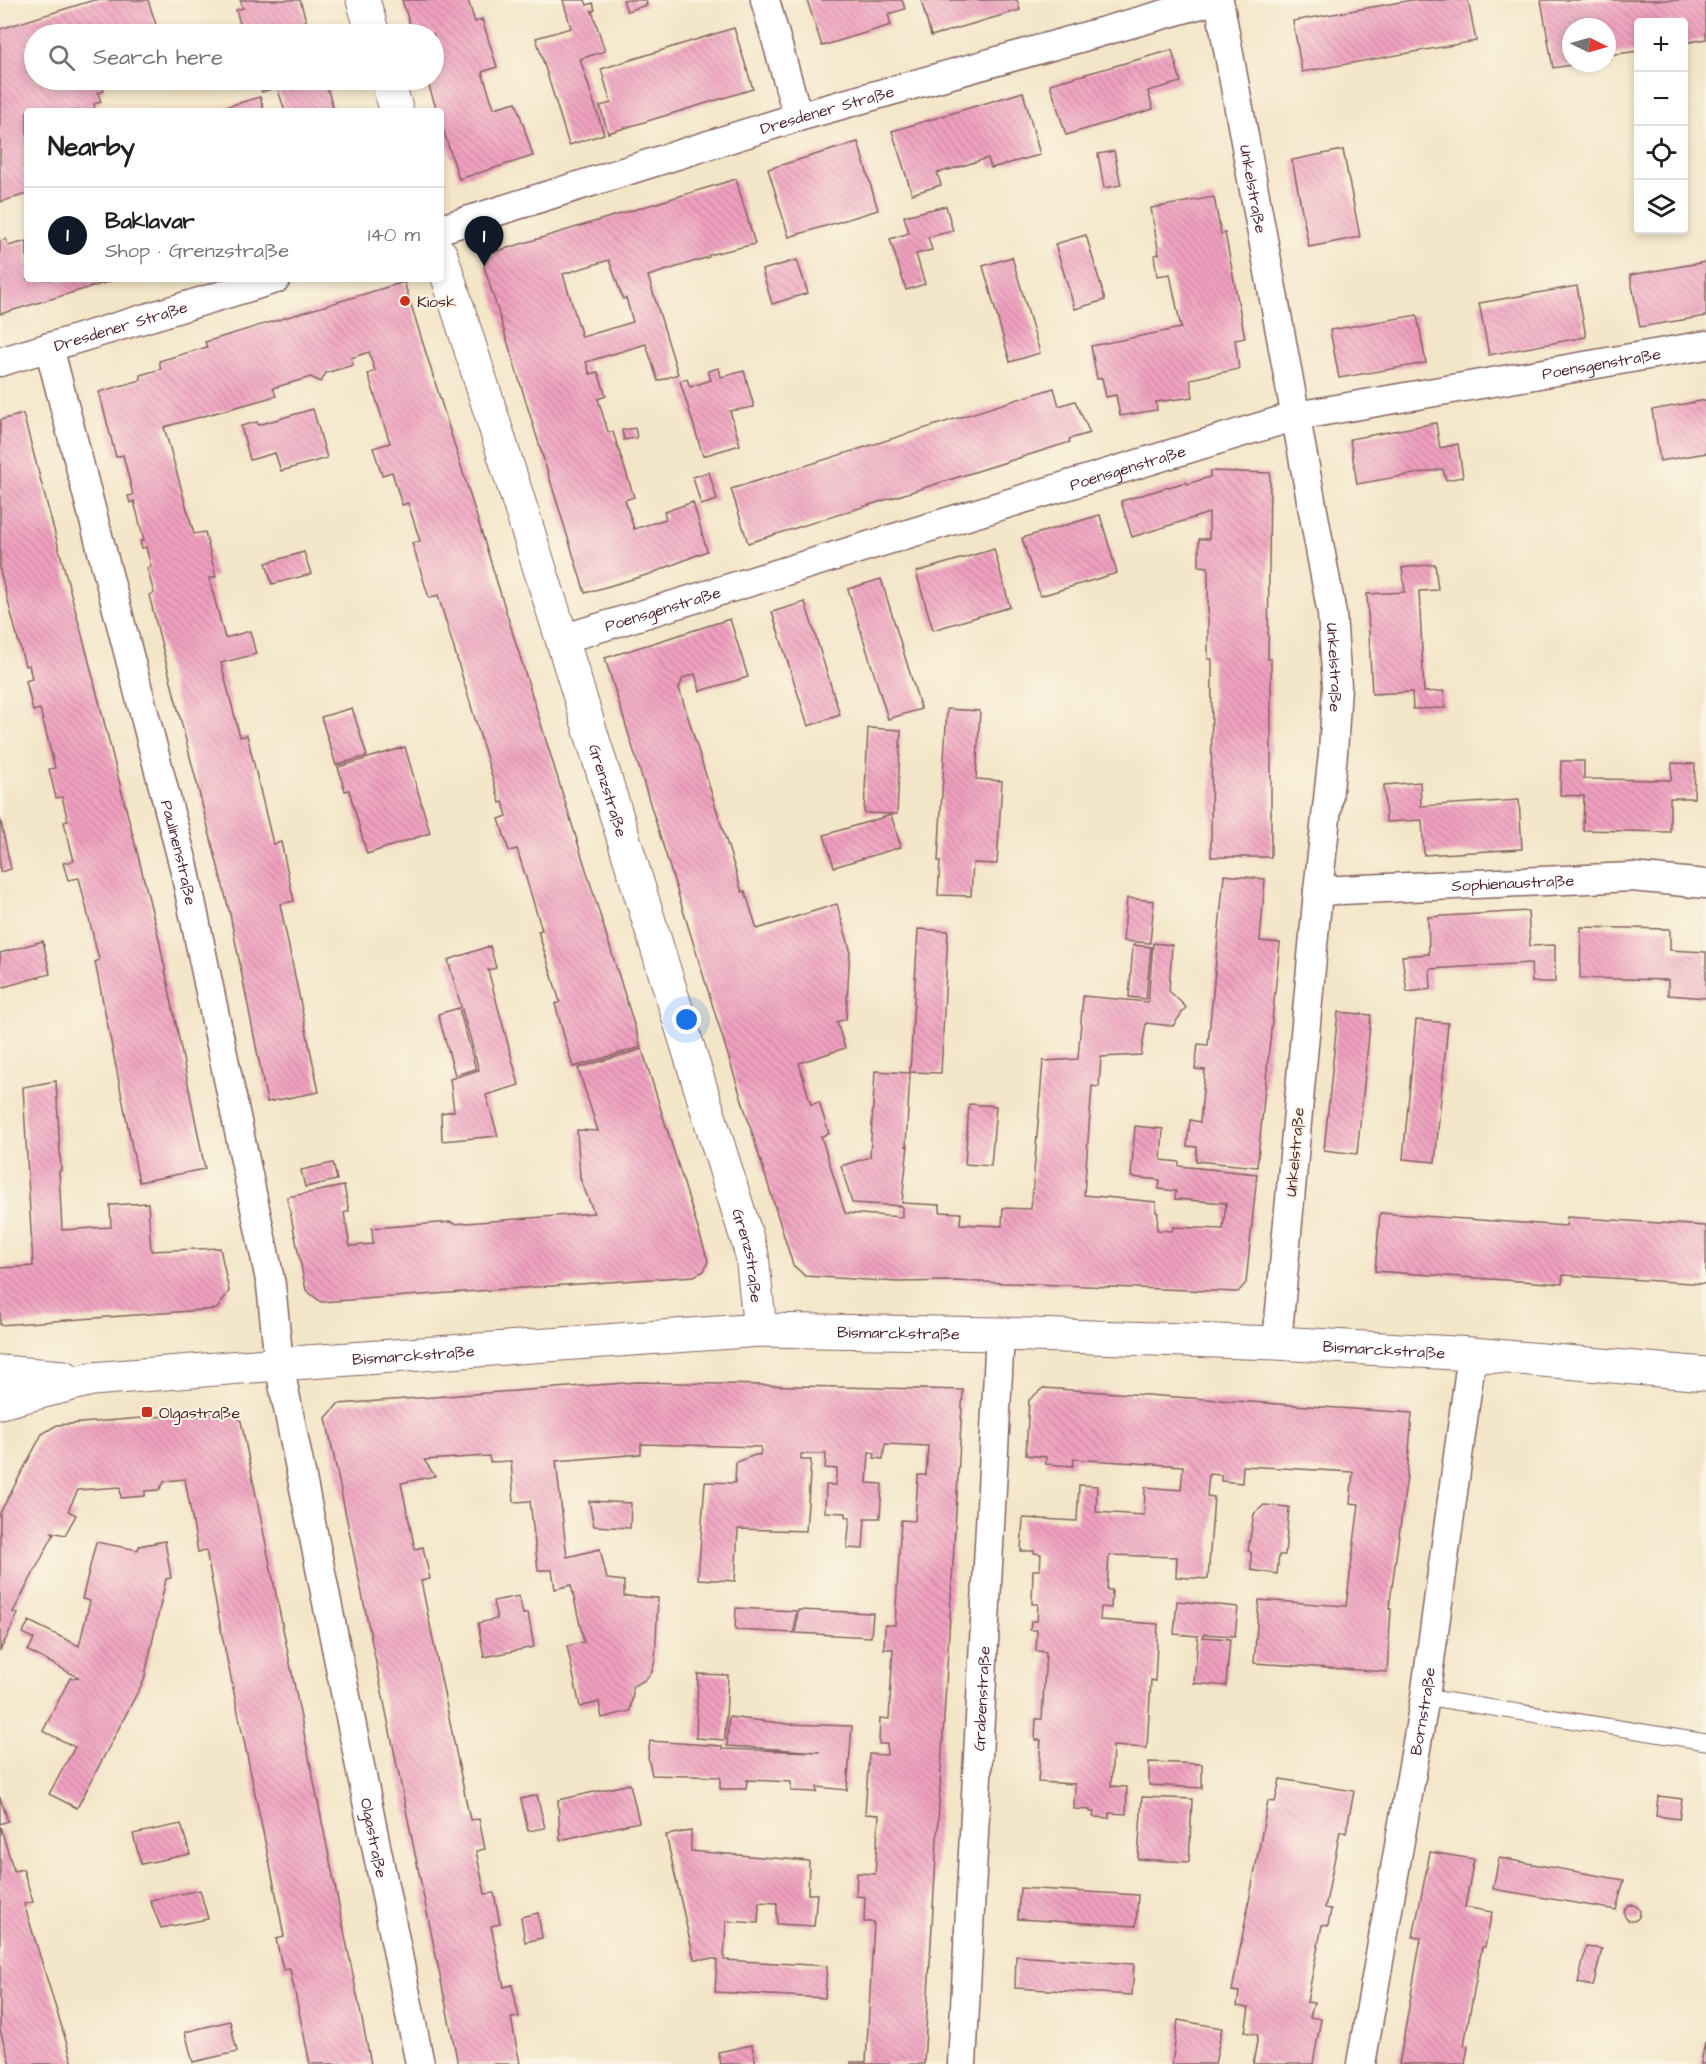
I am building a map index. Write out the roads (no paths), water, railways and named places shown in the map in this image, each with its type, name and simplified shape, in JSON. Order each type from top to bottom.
[{"type":"main road","points":[[363,0],[370,24]]},
{"type":"main road","points":[[390,90],[396,108]]},
{"type":"main road","name":"Grenzstraße","points":[[444,265],[752,1255],[760,1330]]},
{"type":"main road","name":"Bismarckstraße","points":[[0,1372],[92,1379],[760,1330],[999,1334],[1277,1343],[1472,1354],[1706,1374]]},
{"type":"main road","name":"Bismarckstraße","points":[[0,1402],[92,1379]]},
{"type":"street","points":[[765,0],[798,117]]},
{"type":"street","name":"Dresdener Straße","points":[[444,228],[798,117],[1217,0]]},
{"type":"street","name":"Unkelstraße","points":[[1217,0],[1332,614],[1337,686],[1334,753],[1318,891],[1277,1343]]},
{"type":"street","name":"Dresdener Straße","points":[[0,362],[266,282]]},
{"type":"street","name":"Poensgenstraße","points":[[562,639],[1296,416],[1706,345]]},
{"type":"street","name":"Paulinenstraße","points":[[49,347],[184,867],[271,1285],[279,1364]]},
{"type":"street","name":"Sophienaustraße","points":[[1318,891],[1632,878],[1706,885]]},
{"type":"street","name":"Grabenstraße","points":[[962,2064],[999,1334]]},
{"type":"street","name":"Bornstraße","points":[[1361,2064],[1425,1697],[1472,1354]]},
{"type":"street","name":"Olgastraße","points":[[279,1364],[420,2064]]},
{"type":"lane","points":[[1425,1697],[1706,1742]]},
{"type":"place","name":"Baklavar","points":[[484,266]]},
{"type":"place","name":"Kiosk","points":[[405,301]]},
{"type":"place","name":"Olgastraße","points":[[147,1412]]}]
